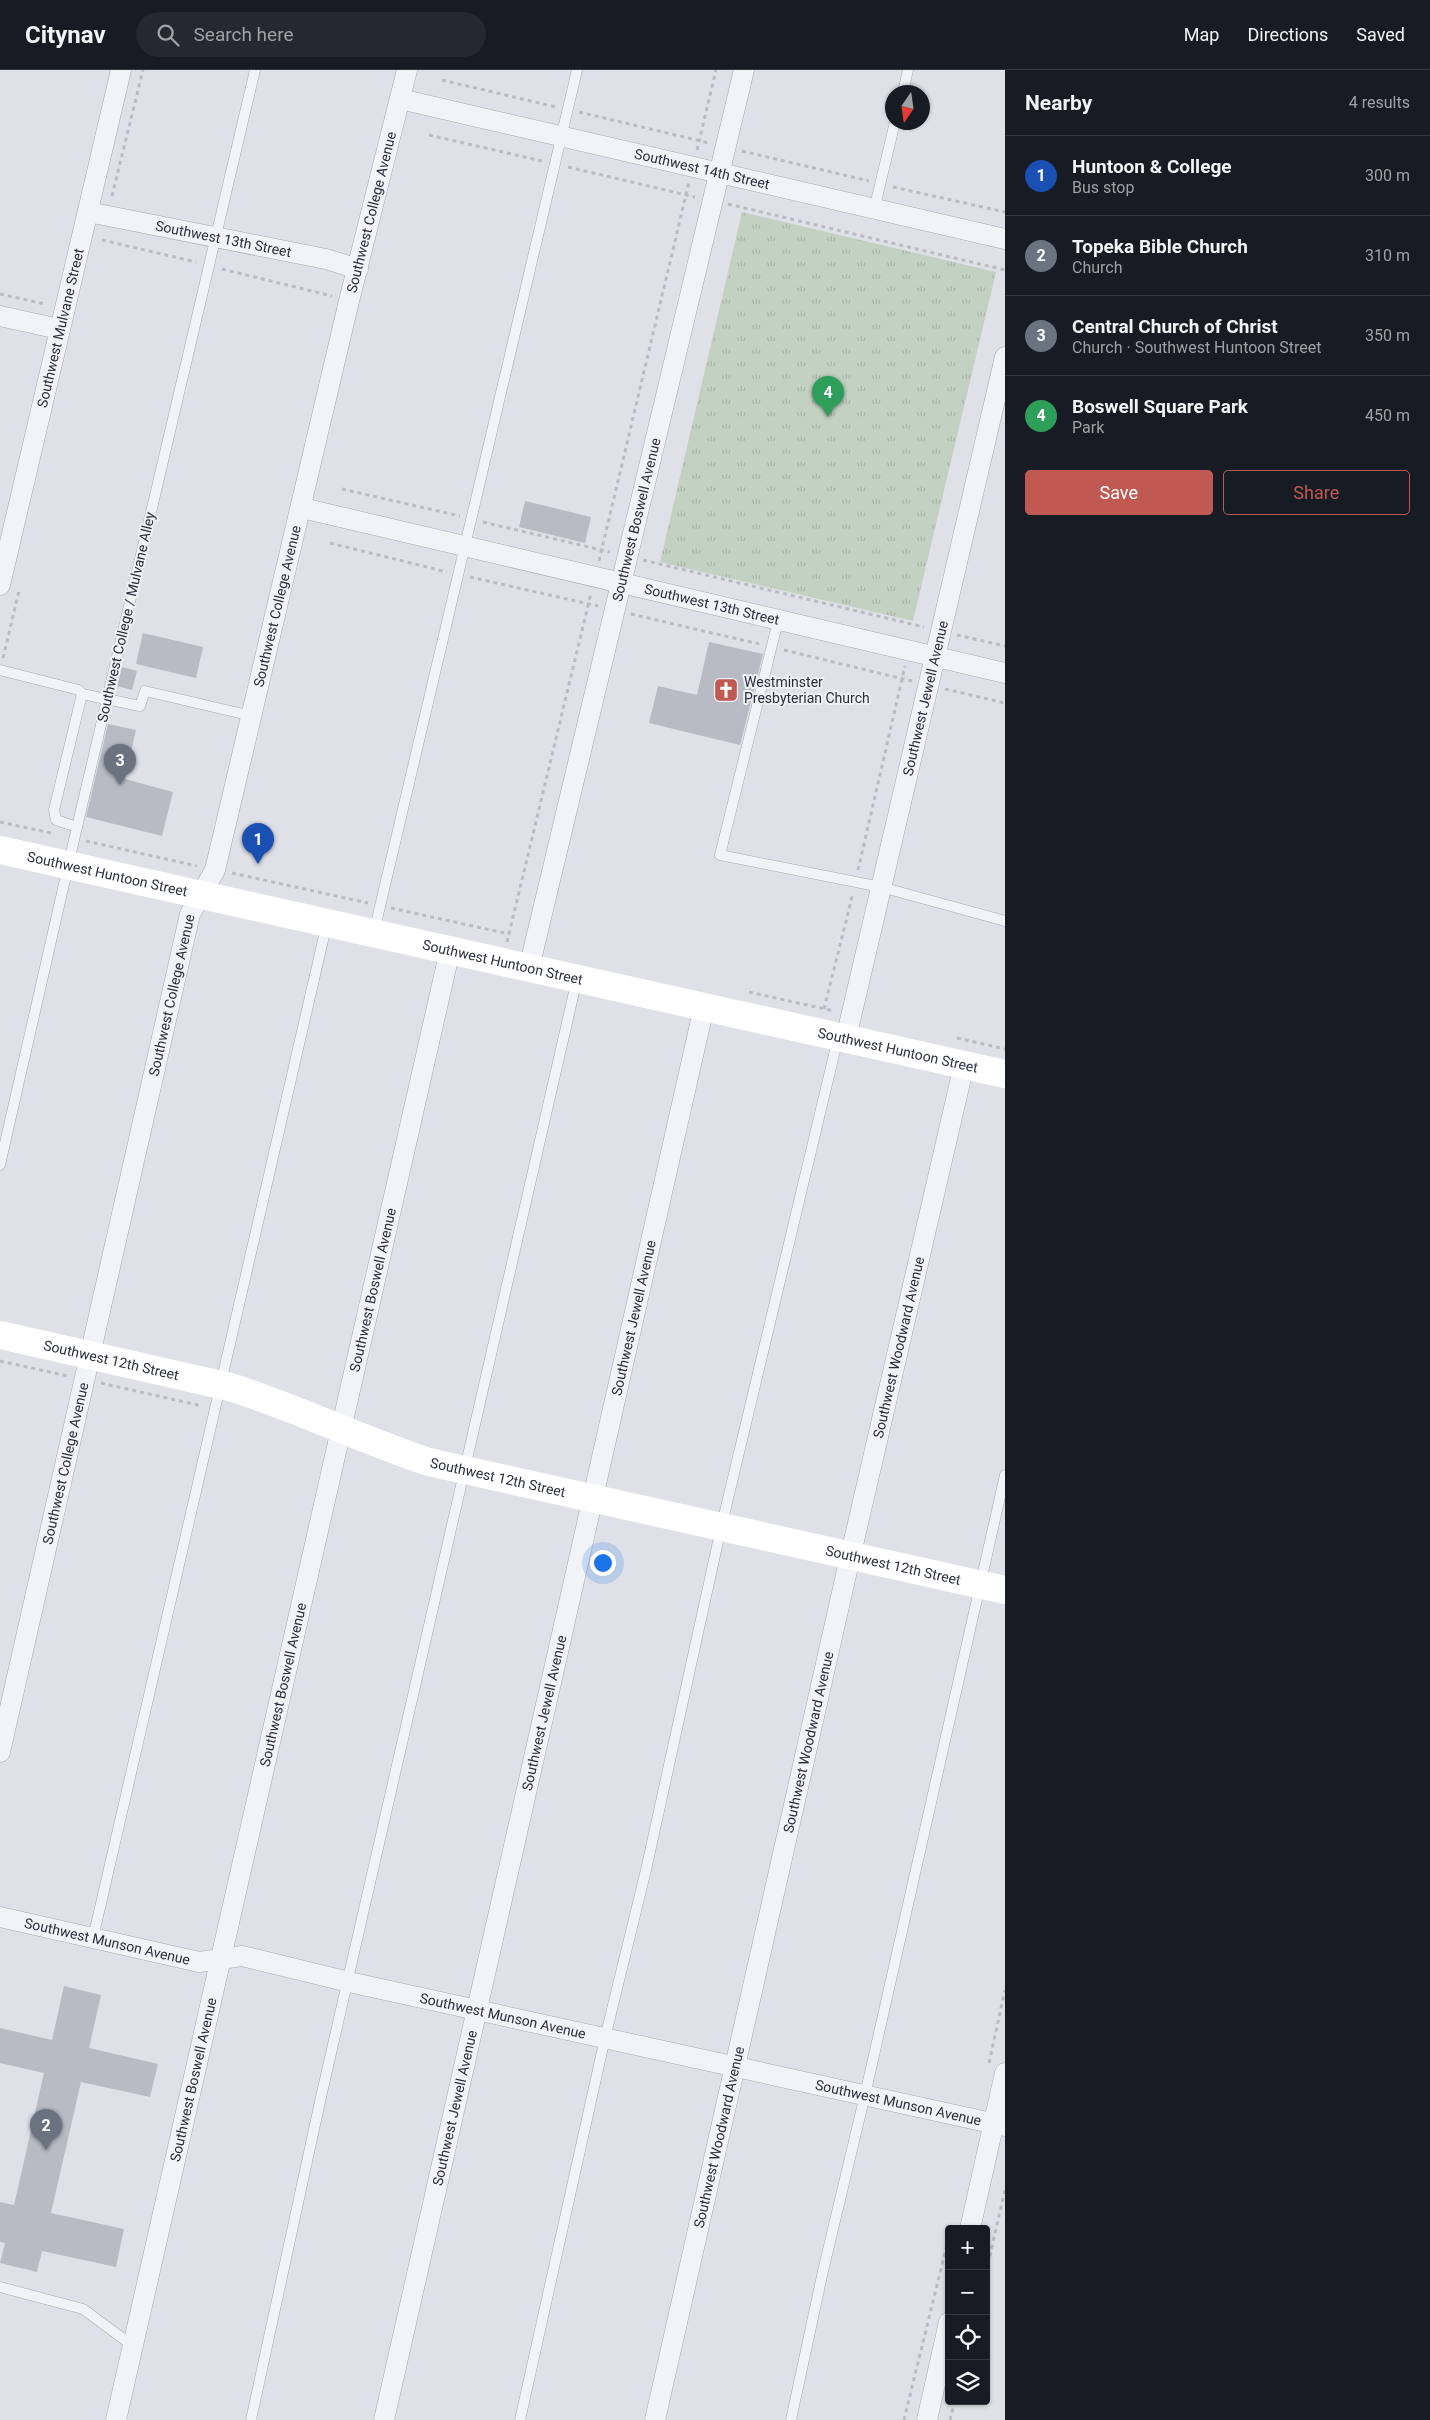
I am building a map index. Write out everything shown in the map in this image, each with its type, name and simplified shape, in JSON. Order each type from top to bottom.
[{"type":"main road","name":"Southwest Huntoon Street","points":[[0,850],[1005,1074]]},
{"type":"main road","name":"Southwest 12th Street","points":[[0,1334],[260,1396],[408,1455],[465,1470],[992,1587]]},
{"type":"street","name":"Southwest Mulvane Street","points":[[0,585],[121,70]]},
{"type":"street","name":"Southwest College Avenue","points":[[0,1752],[190,914],[215,870],[302,508],[349,301],[407,70]]},
{"type":"street","name":"Southwest Boswell Avenue","points":[[529,968],[744,70]]},
{"type":"street","name":"Southwest 14th Street","points":[[400,100],[1005,239]]},
{"type":"street","name":"Southwest 13th Street","points":[[88,212],[326,259],[358,269]]},
{"type":"street","points":[[0,316],[60,329]]},
{"type":"street","name":"Southwest Jewell Avenue","points":[[842,1038],[929,685],[1005,357]]},
{"type":"street","name":"Southwest 13th Street","points":[[302,508],[1005,673]]},
{"type":"street","name":"Southwest Boswell Avenue","points":[[116,2420],[343,1429],[450,950]]},
{"type":"street","name":"Southwest Jewell Avenue","points":[[384,2420],[704,1007]]},
{"type":"street","name":"Southwest Woodward Avenue","points":[[655,2420],[850,1556],[964,1064]]},
{"type":"street","name":"Southwest Munson Avenue","points":[[0,1917],[199,1962],[242,1956],[349,1982],[999,2125]]},
{"type":"street","points":[[971,2225],[999,2125],[1005,2073]]},
{"type":"street","points":[[927,2420],[945,2340]]},
{"type":"lane","name":"Southwest College / Mulvane Alley","points":[[0,1165],[74,838],[255,70]]},
{"type":"lane","points":[[374,933],[470,518],[577,70]]},
{"type":"lane","points":[[905,85],[908,70]]},
{"type":"lane","points":[[874,210],[894,130]]},
{"type":"lane","points":[[778,621],[720,855],[880,887],[1005,921]]},
{"type":"lane","points":[[0,670],[78,690],[82,694],[140,706],[145,691],[252,716]]},
{"type":"lane","points":[[77,827],[56,820],[54,810],[82,694]]},
{"type":"lane","points":[[93,1938],[327,923]]},
{"type":"lane","points":[[250,2420],[577,978]]},
{"type":"lane","points":[[520,2420],[605,2038],[646,1870],[721,1528],[842,1038]]},
{"type":"lane","points":[[791,2420],[823,2271],[865,2095],[992,1587],[1005,1475]]},
{"type":"lane","points":[[0,2286],[83,2309],[133,2346]]},
{"type":"path","points":[[502,962],[716,70]]},
{"type":"path","points":[[102,240],[349,301]]},
{"type":"path","points":[[0,294],[45,304]]},
{"type":"path","points":[[342,489],[1005,646]]},
{"type":"path","points":[[330,543],[1005,703]]},
{"type":"path","points":[[824,1009],[915,624]]},
{"type":"path","points":[[0,822],[509,934]]},
{"type":"path","points":[[986,2270],[1005,2190]]},
{"type":"path","points":[[904,2420],[945,2252]]},
{"type":"path","points":[[950,2420],[953,2405]]},
{"type":"green space","points":[[742,212],[996,272],[913,621],[660,562]]},
{"type":"building","points":[[525,501],[591,517],[585,543],[519,527]]},
{"type":"building","points":[[143,633],[203,647],[196,678],[136,664]]},
{"type":"building","name":"Westminster Presbyterian Church","points":[[709,642],[763,654],[740,745],[649,723],[658,686],[697,695]]},
{"type":"building","points":[[122,667],[137,671],[132,690],[117,686]]},
{"type":"building","points":[[108,724],[136,730],[125,779],[173,792],[162,836],[86,817]]},
{"type":"building","points":[[64,1986],[101,1995],[89,2048],[158,2064],[150,2097],[81,2082],[51,2213],[124,2229],[116,2267],[42,2251],[37,2272],[0,2263],[5,2243],[0,2242],[0,2202],[14,2205],[44,2073],[0,2063],[0,2028],[52,2040]]},
{"type":"place","name":"Boswell Square Park","points":[[828,417]]},
{"type":"place","name":"Westminster Presbyterian Church","points":[[726,690]]},
{"type":"place","name":"Central Church of Christ","points":[[120,785]]},
{"type":"place","name":"Huntoon & College","points":[[258,864]]},
{"type":"place","name":"Topeka Bible Church","points":[[46,2150]]}]
